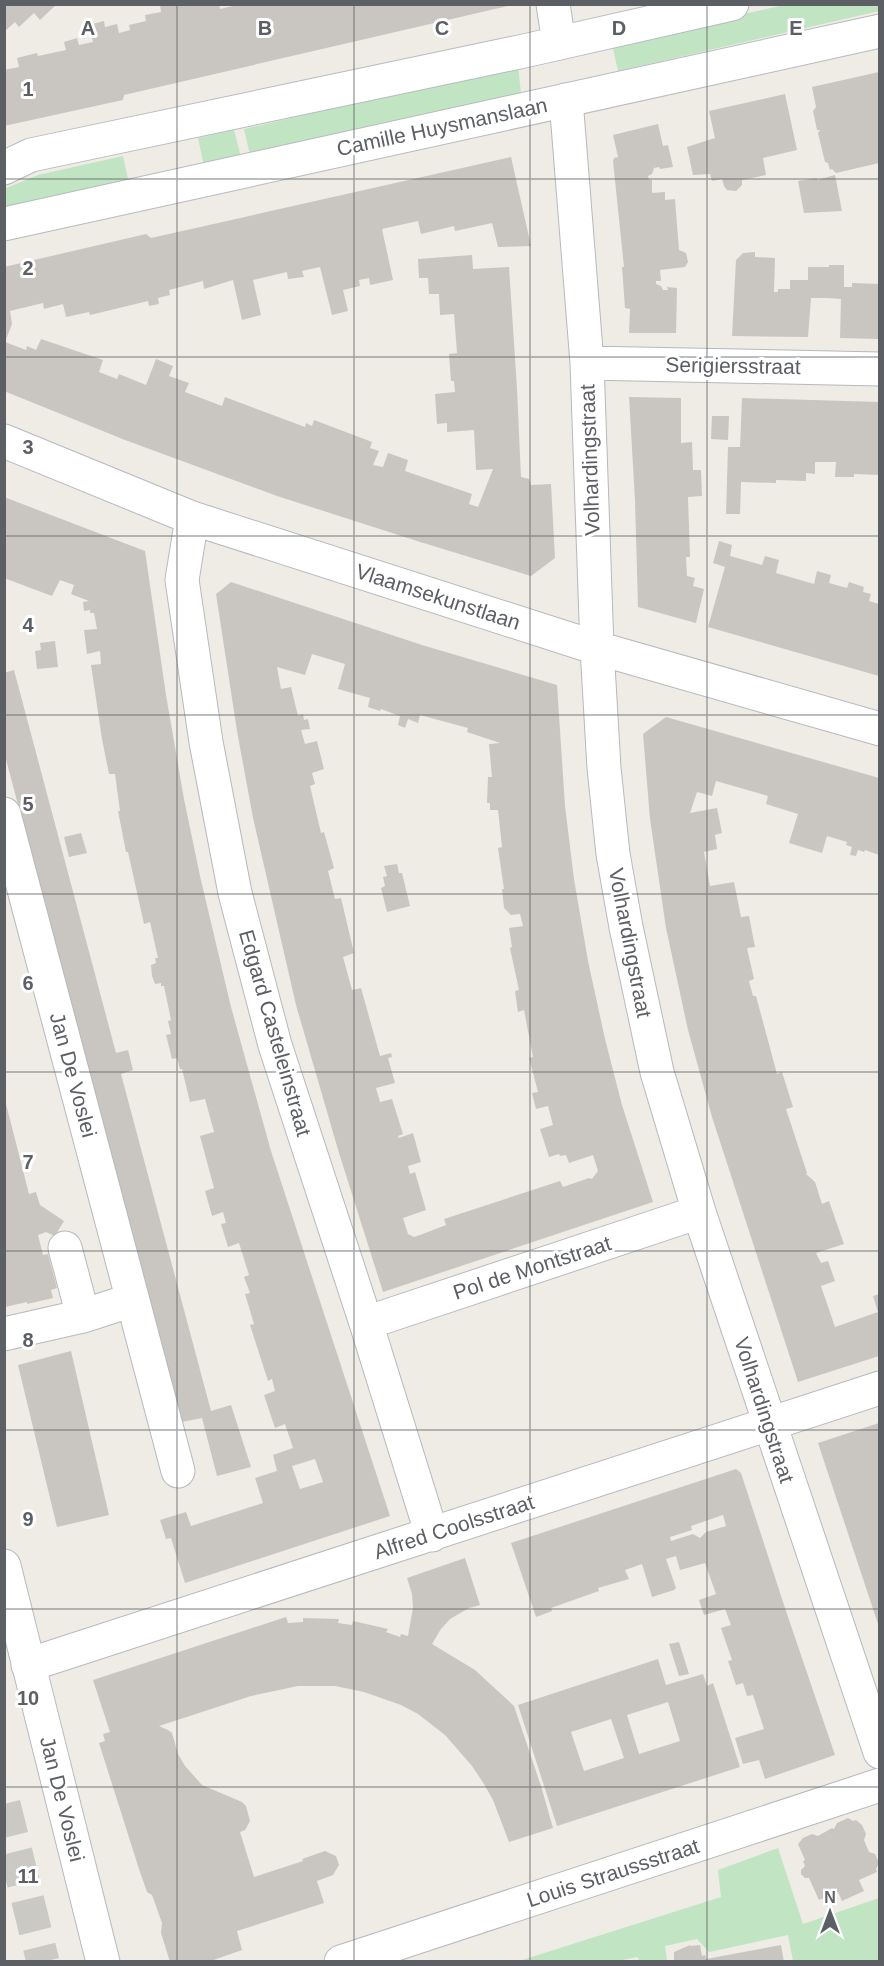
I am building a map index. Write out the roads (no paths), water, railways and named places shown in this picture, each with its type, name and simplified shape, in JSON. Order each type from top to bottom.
[{"type":"street","points":[[553,4],[559,43]]},
{"type":"street","points":[[4,168],[31,155],[732,4]]},
{"type":"street","name":"Camille Huysmanslaan","points":[[4,224],[879,31]]},
{"type":"street","name":"Volhardingstraat","points":[[566,100],[587,363],[597,648],[606,790],[613,854],[626,927],[657,1072],[699,1212],[879,1752]]},
{"type":"street","name":"Serigiersstraat","points":[[587,363],[879,369]]},
{"type":"street","name":"Vlaamsekunstlaan","points":[[4,441],[192,518],[597,648],[879,729]]},
{"type":"street","name":"Edgard Casteleinstraat","points":[[192,518],[182,580],[206,742],[235,893],[275,1045],[366,1323],[432,1535]]},
{"type":"street","name":"Jan De Voslei","points":[[4,814],[178,1471]]},
{"type":"street","name":"Pol de Montstraat","points":[[366,1323],[699,1212]]},
{"type":"street","points":[[65,1248],[83,1316]]},
{"type":"street","points":[[4,1334],[83,1316],[132,1300]]},
{"type":"street","name":"Alfred Coolsstraat","points":[[28,1665],[879,1388]]},
{"type":"street","name":"Jan De Voslei","points":[[4,1566],[103,1962]]},
{"type":"street","name":"Louis Straussstraat","points":[[344,1961],[879,1785]]},
{"type":"tunnel","points":[[4,1804],[43,1962]]}]
